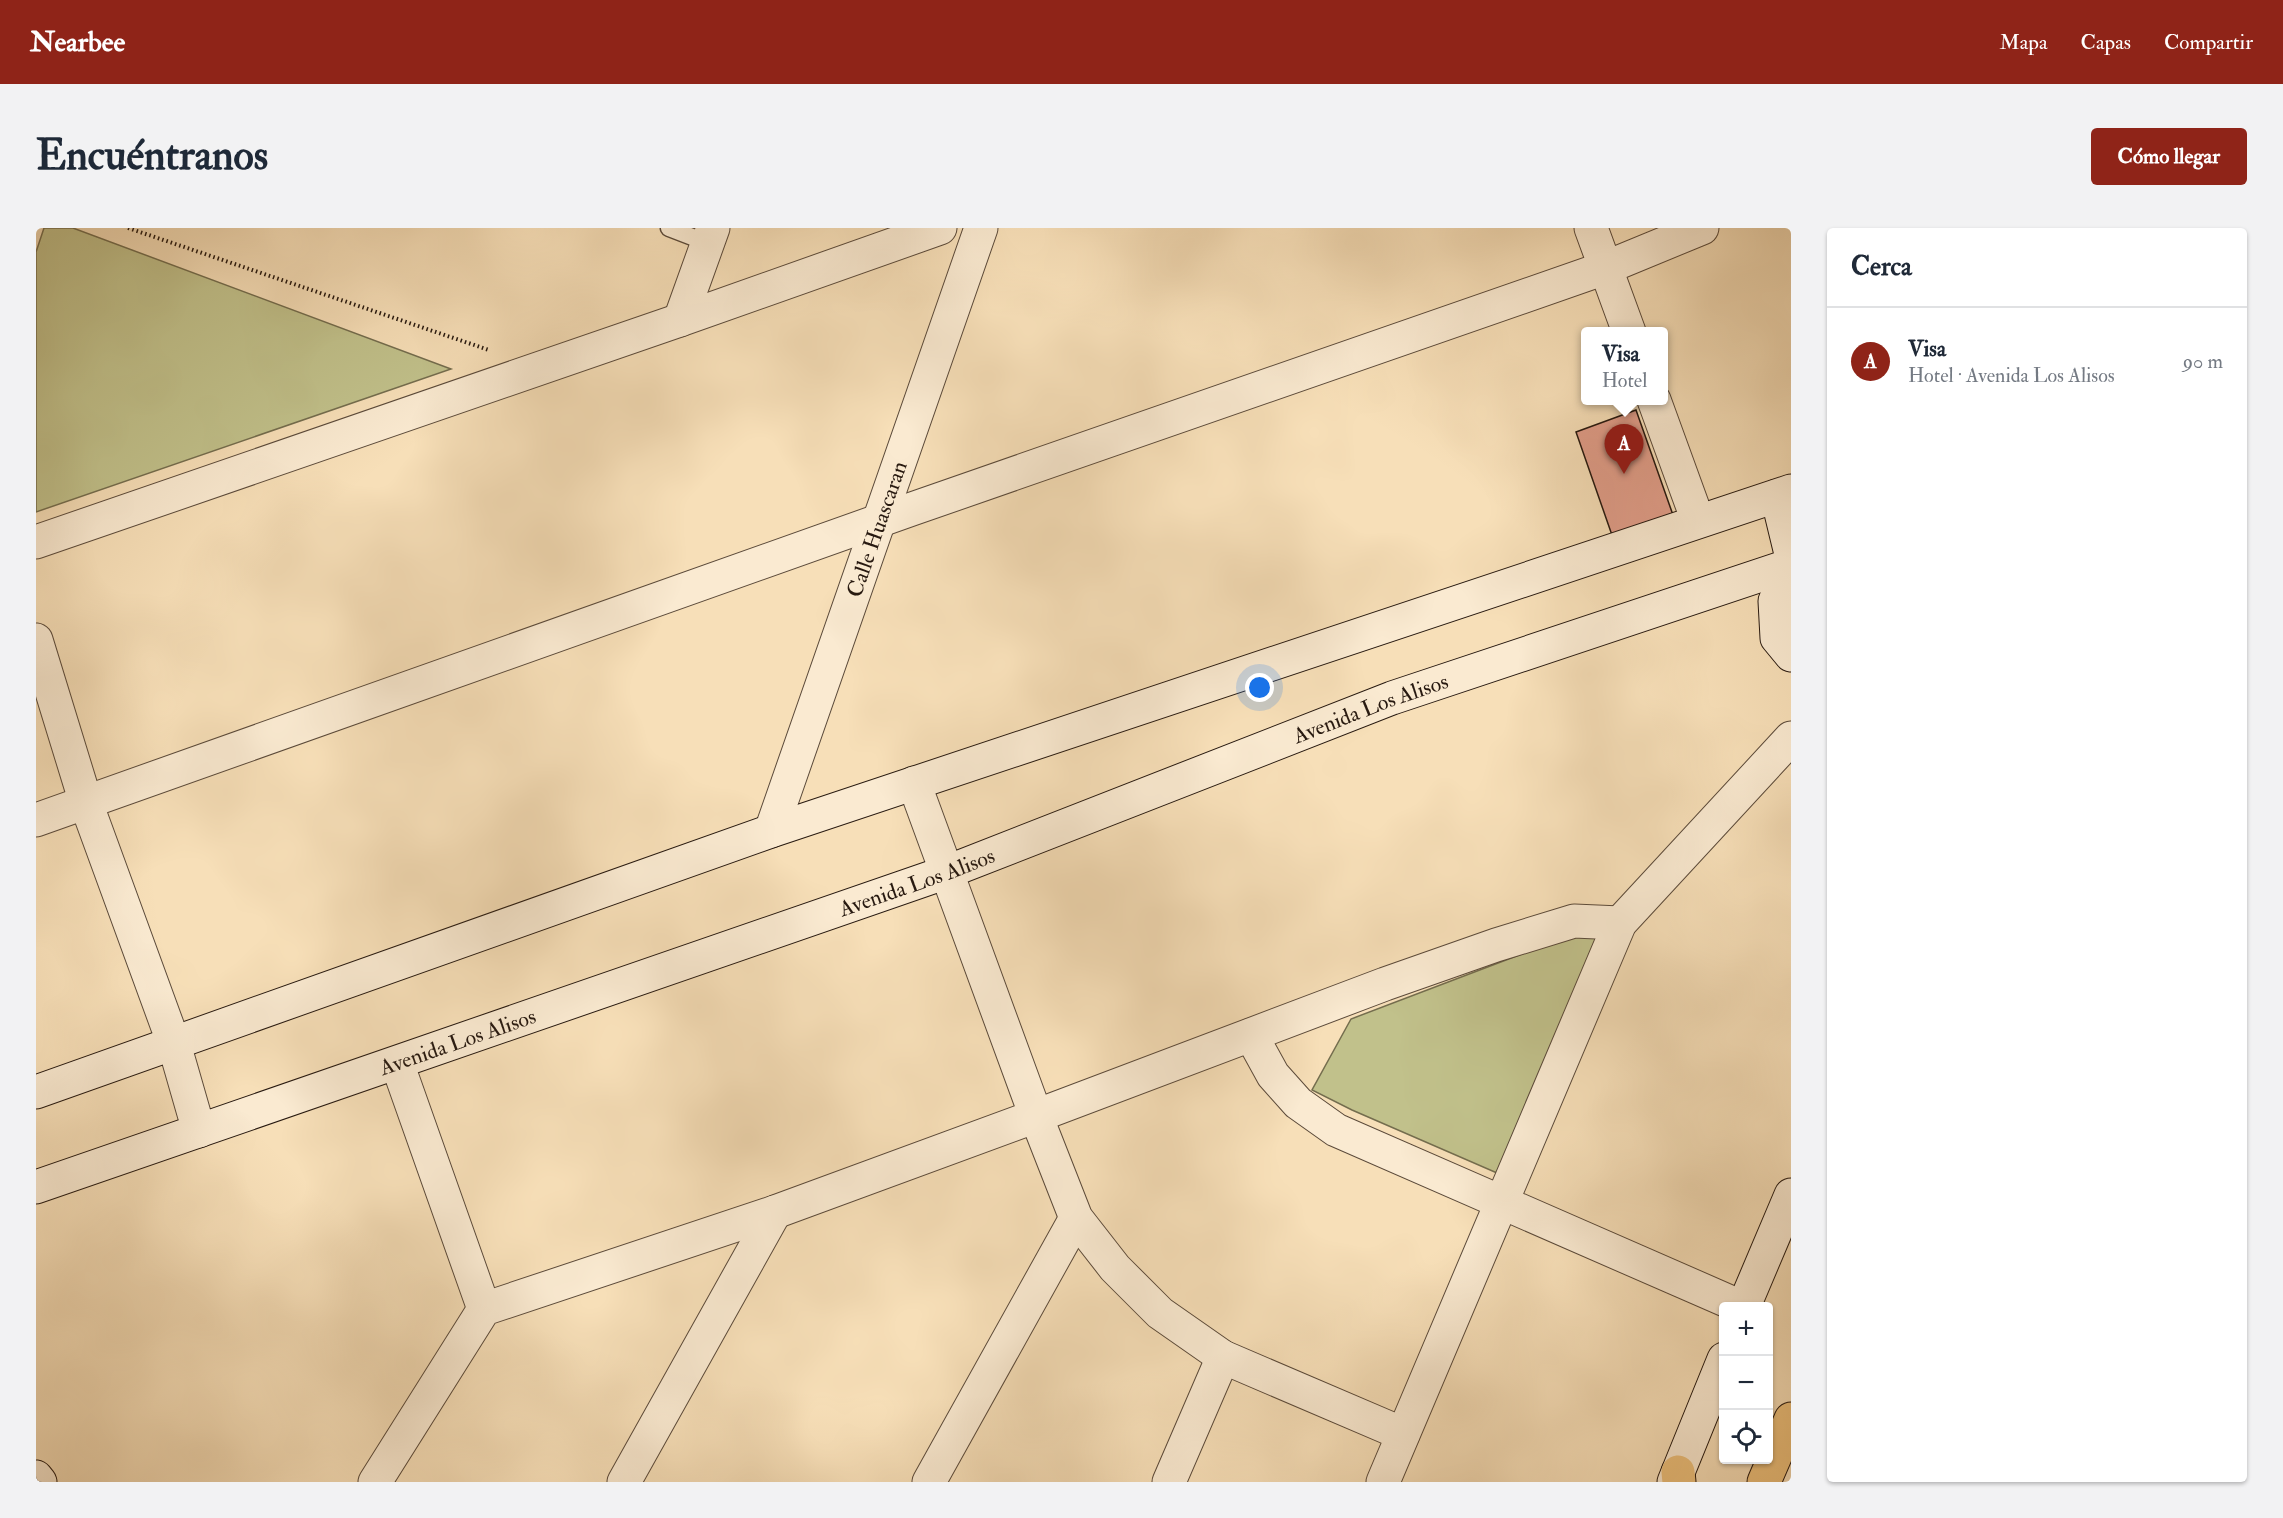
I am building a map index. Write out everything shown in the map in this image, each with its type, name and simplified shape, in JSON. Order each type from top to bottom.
[{"type":"highway","points":[[1764,1482],[1791,1419]]},
{"type":"street","points":[[36,542],[543,368],[940,228]]},
{"type":"street","name":"Calle Huascaran","points":[[771,831],[981,228]]},
{"type":"street","points":[[1591,228],[1627,327]]},
{"type":"street","points":[[36,820],[879,521],[1605,268],[1702,228]]},
{"type":"street","points":[[680,320],[711,236]]},
{"type":"street","points":[[1656,405],[1698,521]]},
{"type":"street","points":[[36,1092],[771,831],[1784,494],[1791,554]]},
{"type":"street","points":[[1791,567],[1775,601],[1777,638],[1791,655]]},
{"type":"street","name":"Avenida Los Alisos","points":[[36,1188],[946,872],[1392,698],[1791,567]]},
{"type":"street","points":[[36,640],[86,803],[174,1044],[199,1131]]},
{"type":"street","points":[[1383,1482],[1620,923],[1791,738]]},
{"type":"street","points":[[914,783],[1036,1116],[1076,1218],[1115,1268],[1160,1313],[1223,1357],[1403,1434]]},
{"type":"street","points":[[375,1482],[484,1309],[775,1212],[1496,945],[1574,921],[1620,923]]},
{"type":"street","points":[[1251,1035],[1273,1075],[1298,1103],[1336,1130],[1730,1302]]},
{"type":"street","points":[[397,1063],[484,1309]]},
{"type":"street","points":[[1746,1302],[1791,1195]]},
{"type":"street","points":[[624,1482],[775,1212]]},
{"type":"street","points":[[928,1482],[1076,1218]]},
{"type":"street","points":[[1168,1482],[1223,1357]]},
{"type":"street","points":[[1677,1479],[1719,1372]]},
{"type":"street","points":[[36,1477],[40,1482]]},
{"type":"lane","points":[[669,228],[711,236]]},
{"type":"path","points":[[128,228],[543,368]]},
{"type":"green space","points":[[44,228],[73,228],[451,369],[36,512],[36,252]]},
{"type":"green space","points":[[1569,936],[1597,936],[1497,1173],[1352,1110],[1312,1090],[1351,1019]]},
{"type":"building","points":[[1636,410],[1673,515],[1613,538],[1576,432]]},
{"type":"place","name":"Visa","points":[[1624,474]]}]
